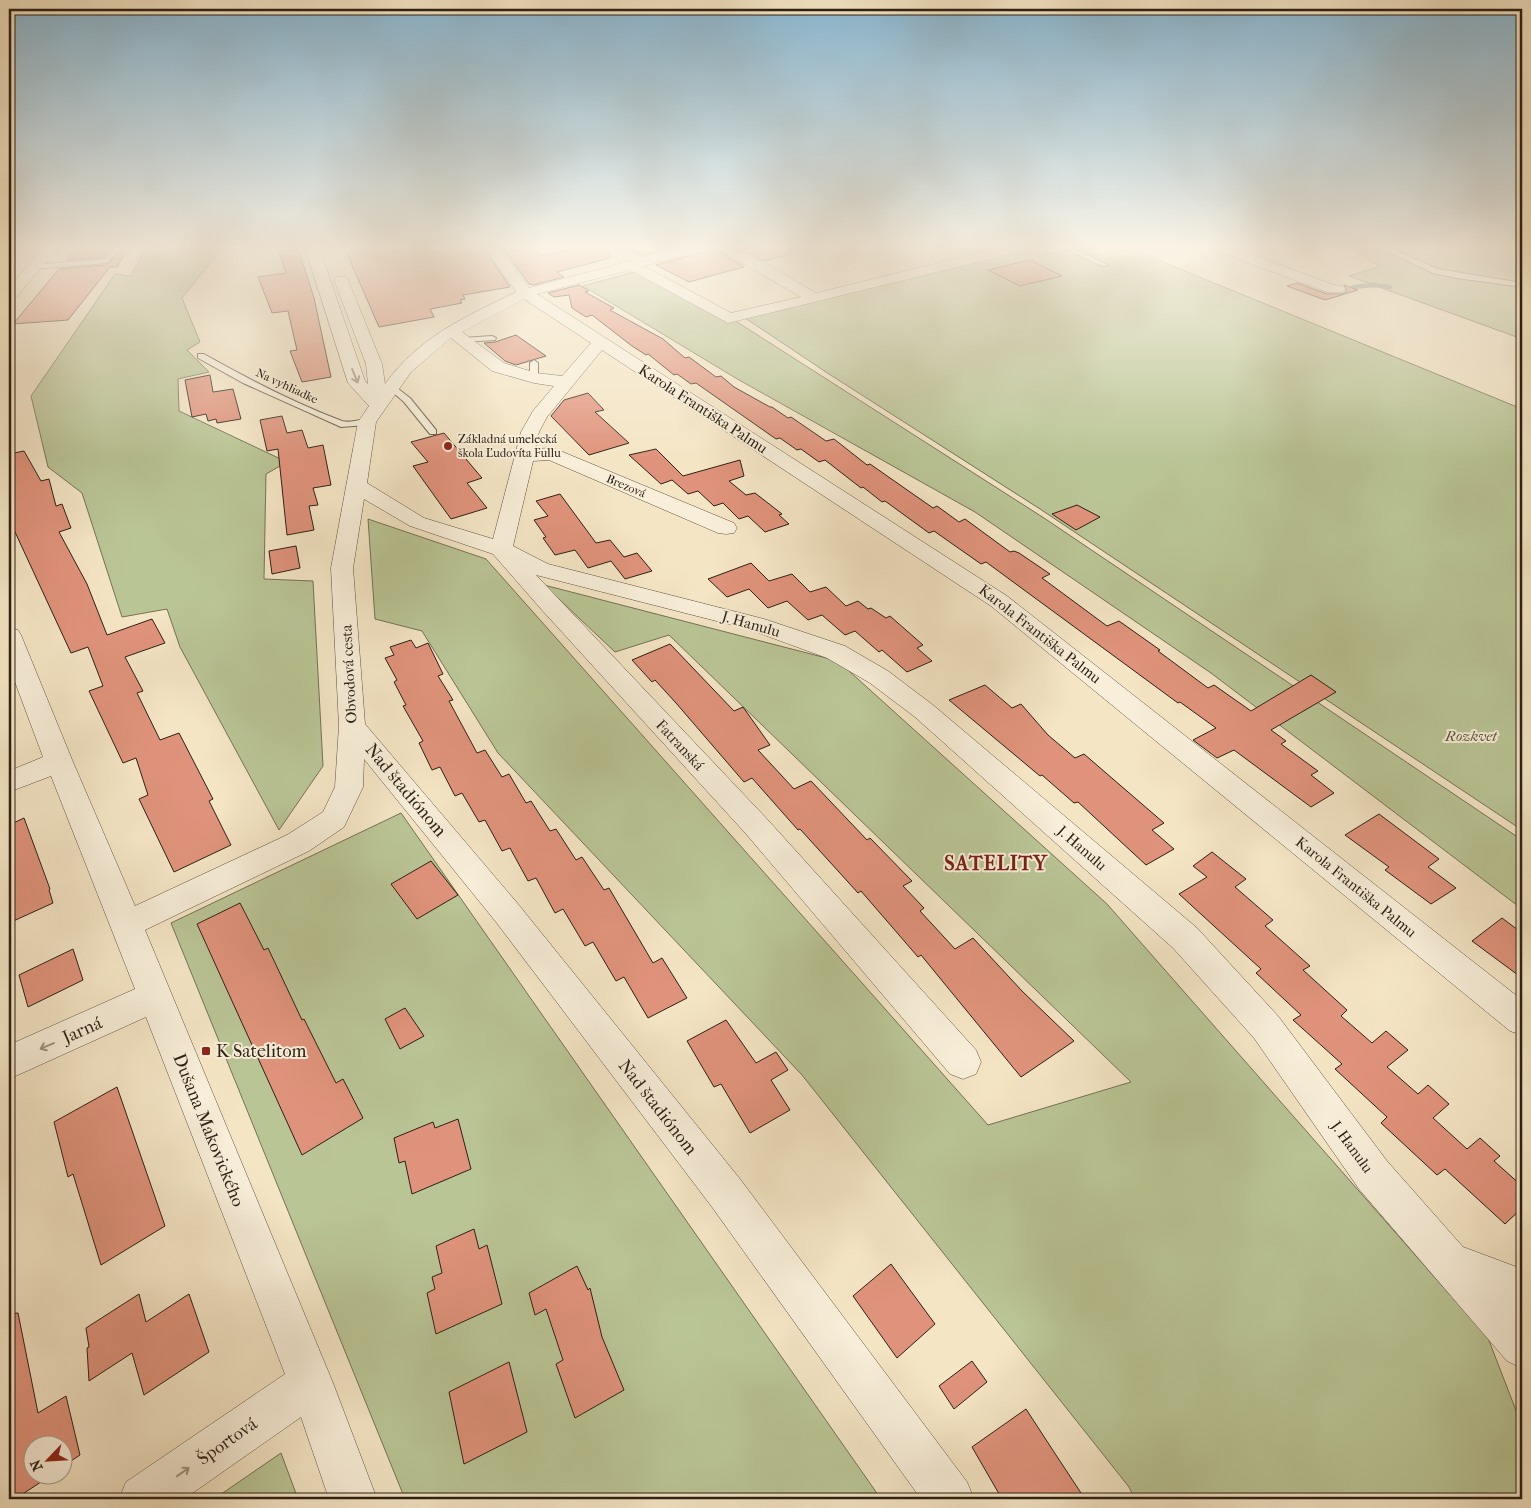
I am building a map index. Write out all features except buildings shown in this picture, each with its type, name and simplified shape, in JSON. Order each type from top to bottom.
[{"type":"street","points":[[335,317],[357,383],[373,413]]},
{"type":"street","points":[[356,317],[374,364],[373,413]]},
{"type":"street","name":"Obvodová cesta","points":[[128,924],[298,843],[334,819],[349,787],[352,726],[342,568],[356,485],[373,413],[405,368],[435,342],[457,336],[486,317]]},
{"type":"street","name":"Karola Františka Palmu","points":[[563,317],[999,600],[1522,1020]]},
{"type":"street","points":[[457,336],[498,367],[534,371],[566,382]]},
{"type":"street","points":[[501,549],[530,432],[539,415],[593,349],[602,343]]},
{"type":"street","name":"Brezová","points":[[524,456],[551,454],[726,528]]},
{"type":"street","name":"Fatranská","points":[[356,485],[417,522],[501,549],[549,604],[757,827],[963,1062]]},
{"type":"street","name":"J. Hanulu","points":[[501,549],[540,570],[756,624],[836,652],[880,677],[924,711],[1185,938],[1266,1027],[1372,1175],[1522,1346]]},
{"type":"street","name":"Dušana Makovického","points":[[9,635],[17,678],[60,762],[128,924],[154,996],[311,1383],[353,1499]]},
{"type":"street","name":"Nad štadiónom","points":[[352,726],[508,913],[720,1186],[950,1499]]},
{"type":"street","points":[[9,782],[60,762]]},
{"type":"street","name":"Jarná","points":[[9,1062],[94,1025],[154,996]]},
{"type":"street","points":[[1446,1261],[1522,1290]]},
{"type":"street","name":"Športová","points":[[143,1499],[311,1383]]},
{"type":"lane","points":[[457,336],[492,338]]},
{"type":"lane","name":"Na vyhliadke","points":[[201,356],[246,381],[344,425],[373,413]]},
{"type":"lane","points":[[392,387],[407,400],[433,432]]},
{"type":"green space","points":[[85,317],[190,317],[200,342],[187,350],[209,372],[178,379],[179,411],[287,462],[266,474],[264,579],[313,581],[323,766],[279,830],[180,647],[167,609],[122,617],[82,493],[48,467],[31,396]]},
{"type":"green space","points":[[635,317],[729,317],[734,320],[1044,518],[1522,840],[1522,909],[1211,673],[975,512],[739,380]]},
{"type":"green space","name":"Rozkvet","points":[[1298,317],[1522,409],[1522,830],[1040,509],[745,318]]},
{"type":"green space","points":[[1463,317],[1522,317],[1522,339]]},
{"type":"green space","points":[[368,519],[486,559],[988,1125],[1131,1082],[669,635],[615,652],[544,585],[838,661],[1107,904],[1488,1338],[1522,1426],[1522,1499],[1135,1499],[1129,1487],[802,1075],[498,753],[422,631],[375,619]]},
{"type":"green space","points":[[401,813],[881,1499],[405,1499],[171,923]]},
{"type":"green space","points":[[281,1453],[298,1499],[214,1499]]},
{"type":"place","name":"Základná umelecká škola Ľudovíta Fullu","points":[[448,446]]},
{"type":"place","name":"K Satelitom","points":[[206,1051]]},
{"type":"district","name":"SATELITY","points":[[996,863]]}]
